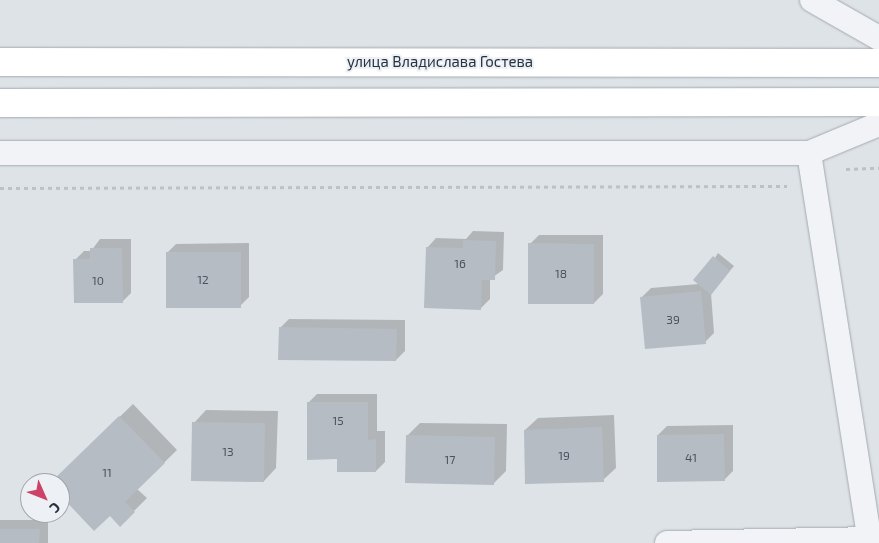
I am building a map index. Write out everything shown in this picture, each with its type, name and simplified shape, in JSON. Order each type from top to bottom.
[{"type":"main road","name":"улица Владислава Гостева","points":[[0,62],[879,63]]},
{"type":"main road","points":[[0,103],[879,102]]},
{"type":"street","points":[[812,0],[879,38]]},
{"type":"street","points":[[0,153],[809,153],[879,124]]},
{"type":"street","points":[[667,543],[870,541],[809,153]]},
{"type":"path","points":[[0,188],[813,186],[840,169],[879,168]]},
{"type":"building","points":[[463,240],[496,241],[495,280],[482,280],[481,310],[424,308],[426,247],[463,248]]},
{"type":"building","points":[[528,243],[594,244],[594,304],[528,304]]},
{"type":"building","points":[[90,248],[122,248],[123,303],[74,303],[73,259],[90,259]]},
{"type":"building","points":[[166,252],[241,252],[241,308],[166,308]]},
{"type":"building","points":[[713,256],[730,271],[711,295],[693,280]]},
{"type":"building","points":[[701,291],[706,344],[645,349],[640,297]]},
{"type":"building","points":[[279,327],[397,329],[396,361],[278,360]]},
{"type":"building","points":[[307,402],[368,402],[368,440],[376,439],[376,472],[337,472],[337,459],[307,460]]},
{"type":"building","points":[[119,416],[165,463],[125,502],[135,512],[120,527],[110,516],[94,531],[70,506],[70,473],[60,473]]},
{"type":"building","points":[[192,422],[265,423],[264,482],[191,481]]},
{"type":"building","points":[[602,427],[604,482],[525,484],[524,430]]},
{"type":"building","points":[[724,434],[725,481],[657,482],[657,435]]},
{"type":"building","points":[[406,435],[495,437],[494,485],[405,483]]},
{"type":"building","points":[[0,529],[40,529],[39,543],[0,543]]}]
